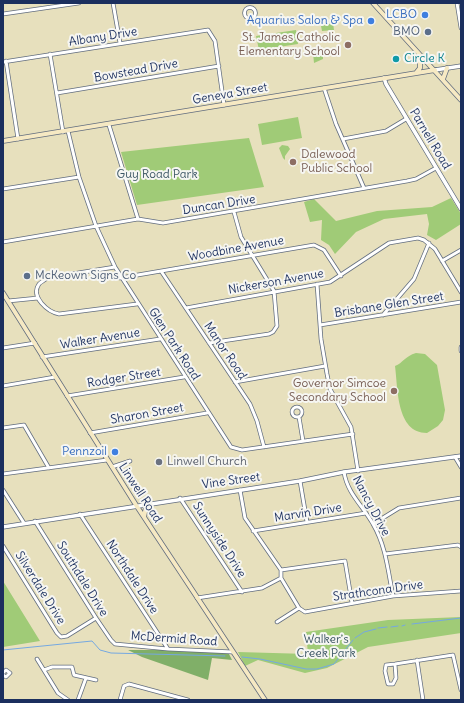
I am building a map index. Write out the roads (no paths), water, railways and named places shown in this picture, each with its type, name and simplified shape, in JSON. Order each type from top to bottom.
[{"type":"main road","points":[[373,3],[461,100]]},
{"type":"main road","points":[[416,73],[420,68],[420,56]]},
{"type":"main road","points":[[443,79],[447,68]]},
{"type":"main road","name":"Geneva Street","points":[[3,141],[108,125],[435,70]]},
{"type":"main road","name":"Linwell Road","points":[[3,293],[144,518],[265,700]]},
{"type":"main road","points":[[144,518],[146,508],[150,503]]},
{"type":"street","points":[[3,14],[60,4],[79,3]]},
{"type":"street","points":[[113,3],[120,43]]},
{"type":"street","points":[[246,3],[248,8]]},
{"type":"street","points":[[457,3],[461,28]]},
{"type":"street","name":"Albany Drive","points":[[4,61],[206,29],[213,34],[219,66]]},
{"type":"street","points":[[50,54],[63,132]]},
{"type":"street","points":[[4,61],[18,139]]},
{"type":"street","points":[[219,66],[224,105]]},
{"type":"street","name":"Bowstead Drive","points":[[57,93],[219,66]]},
{"type":"street","name":"Geneva Street","points":[[435,70],[461,66]]},
{"type":"street","name":"Parnell Road","points":[[384,78],[386,84],[436,168],[460,203],[461,208]]},
{"type":"street","points":[[324,88],[343,139],[364,188]]},
{"type":"street","points":[[343,139],[386,131],[406,118]]},
{"type":"street","points":[[108,125],[138,219]]},
{"type":"street","name":"Glen Park Road","points":[[68,131],[79,177],[96,226],[120,278],[231,447],[242,450],[353,434]]},
{"type":"street","name":"Duncan Drive","points":[[3,242],[138,219],[163,223],[234,212],[416,179],[436,168]]},
{"type":"street","points":[[3,189],[79,177]]},
{"type":"street","points":[[209,343],[272,332],[277,321],[274,291],[241,237],[234,212]]},
{"type":"street","name":"Nickerson Avenue","points":[[186,308],[330,282],[389,243],[418,238],[429,243]]},
{"type":"street","points":[[429,243],[461,292]]},
{"type":"street","points":[[383,315],[414,279],[429,243]]},
{"type":"street","name":"Woodbine Avenue","points":[[120,278],[314,245],[324,250],[341,276]]},
{"type":"street","points":[[442,261],[461,250]]},
{"type":"street","points":[[115,267],[47,278],[39,284],[36,292],[38,298],[49,311],[59,314],[137,304]]},
{"type":"street","name":"Manor Road","points":[[161,271],[253,411],[264,447]]},
{"type":"street","points":[[317,284],[325,366],[330,389],[348,419],[353,434],[358,471]]},
{"type":"street","points":[[8,302],[38,298]]},
{"type":"street","name":"Brisbane Glen Street","points":[[320,325],[461,302]]},
{"type":"street","name":"Walker Avenue","points":[[42,357],[160,339]]},
{"type":"street","points":[[3,348],[34,343]]},
{"type":"street","points":[[235,382],[325,366]]},
{"type":"street","points":[[3,386],[55,377]]},
{"type":"street","name":"Rodger Street","points":[[67,396],[184,377]]},
{"type":"street","name":"Sharon Street","points":[[90,433],[208,413]]},
{"type":"street","points":[[299,416],[303,440]]},
{"type":"street","points":[[3,428],[22,426],[49,468]]},
{"type":"street","name":"Vine Street","points":[[3,527],[180,498],[300,481],[344,472],[461,456]]},
{"type":"street","points":[[455,457],[461,467]]},
{"type":"street","points":[[3,474],[107,460]]},
{"type":"street","points":[[112,467],[130,461]]},
{"type":"street","name":"Nancy Drive","points":[[344,472],[348,488],[373,524],[385,554],[393,596]]},
{"type":"street","points":[[300,481],[307,522]]},
{"type":"street","points":[[3,490],[24,523]]},
{"type":"street","points":[[240,490],[245,518],[282,570]]},
{"type":"street","name":"Sunnyside Drive","points":[[180,498],[242,592]]},
{"type":"street","points":[[373,524],[398,508],[461,498]]},
{"type":"street","name":"Marvin Drive","points":[[253,531],[366,513]]},
{"type":"street","name":"Northdale Drive","points":[[80,514],[168,649]]},
{"type":"street","name":"Southdale Drive","points":[[35,521],[96,618],[115,644]]},
{"type":"street","points":[[385,554],[458,544],[461,547]]},
{"type":"street","name":"Silverdale Drive","points":[[3,546],[57,633],[64,636],[96,618]]},
{"type":"street","points":[[282,570],[345,561],[352,603]]},
{"type":"street","points":[[277,622],[299,608],[280,578],[282,570]]},
{"type":"street","points":[[197,598],[262,588],[280,578]]},
{"type":"street","name":"Strathcona Drive","points":[[299,608],[305,612],[393,596],[461,591]]},
{"type":"street","name":"McDermid Road","points":[[115,644],[168,649],[233,652]]},
{"type":"street","points":[[395,664],[395,680],[393,684],[388,684],[385,668],[386,665],[453,655],[461,690]]},
{"type":"street","points":[[37,658],[58,693],[68,700]]},
{"type":"street","points":[[417,660],[423,700]]},
{"type":"street","points":[[44,670],[52,667],[72,666],[74,675],[96,680]]},
{"type":"street","points":[[78,700],[86,678]]},
{"type":"street","points":[[120,700],[124,686],[129,684],[188,700]]},
{"type":"waterway","points":[[412,624],[461,618]]},
{"type":"waterway","points":[[391,627],[398,626]]},
{"type":"waterway","points":[[378,628],[387,627]]},
{"type":"waterway","points":[[355,638],[364,632],[376,629]]},
{"type":"waterway","points":[[242,657],[260,659],[306,669],[317,669],[334,664],[353,640]]},
{"type":"waterway","points":[[3,650],[92,641],[100,650],[111,653],[225,656]]},
{"type":"place","name":"LCBO","points":[[425,15]]},
{"type":"place","name":"Aquarius Salon & Spa","points":[[371,21]]},
{"type":"place","name":"BMO","points":[[428,32]]},
{"type":"place","name":"St. James Catholic Elementary School","points":[[348,45]]},
{"type":"place","name":"Circle K","points":[[396,59]]},
{"type":"place","name":"Dalewood Public School","points":[[293,162]]},
{"type":"place","name":"McKeown Signs Co","points":[[27,276]]},
{"type":"place","name":"Governor Simcoe Secondary School","points":[[394,391]]},
{"type":"place","name":"Pennzoil","points":[[115,452]]},
{"type":"place","name":"Linwell Church","points":[[159,462]]},
{"type":"park label","name":"Guy Road Park","points":[[157,175]]},
{"type":"park label","name":"Walker's Creek Park","points":[[326,647]]}]
